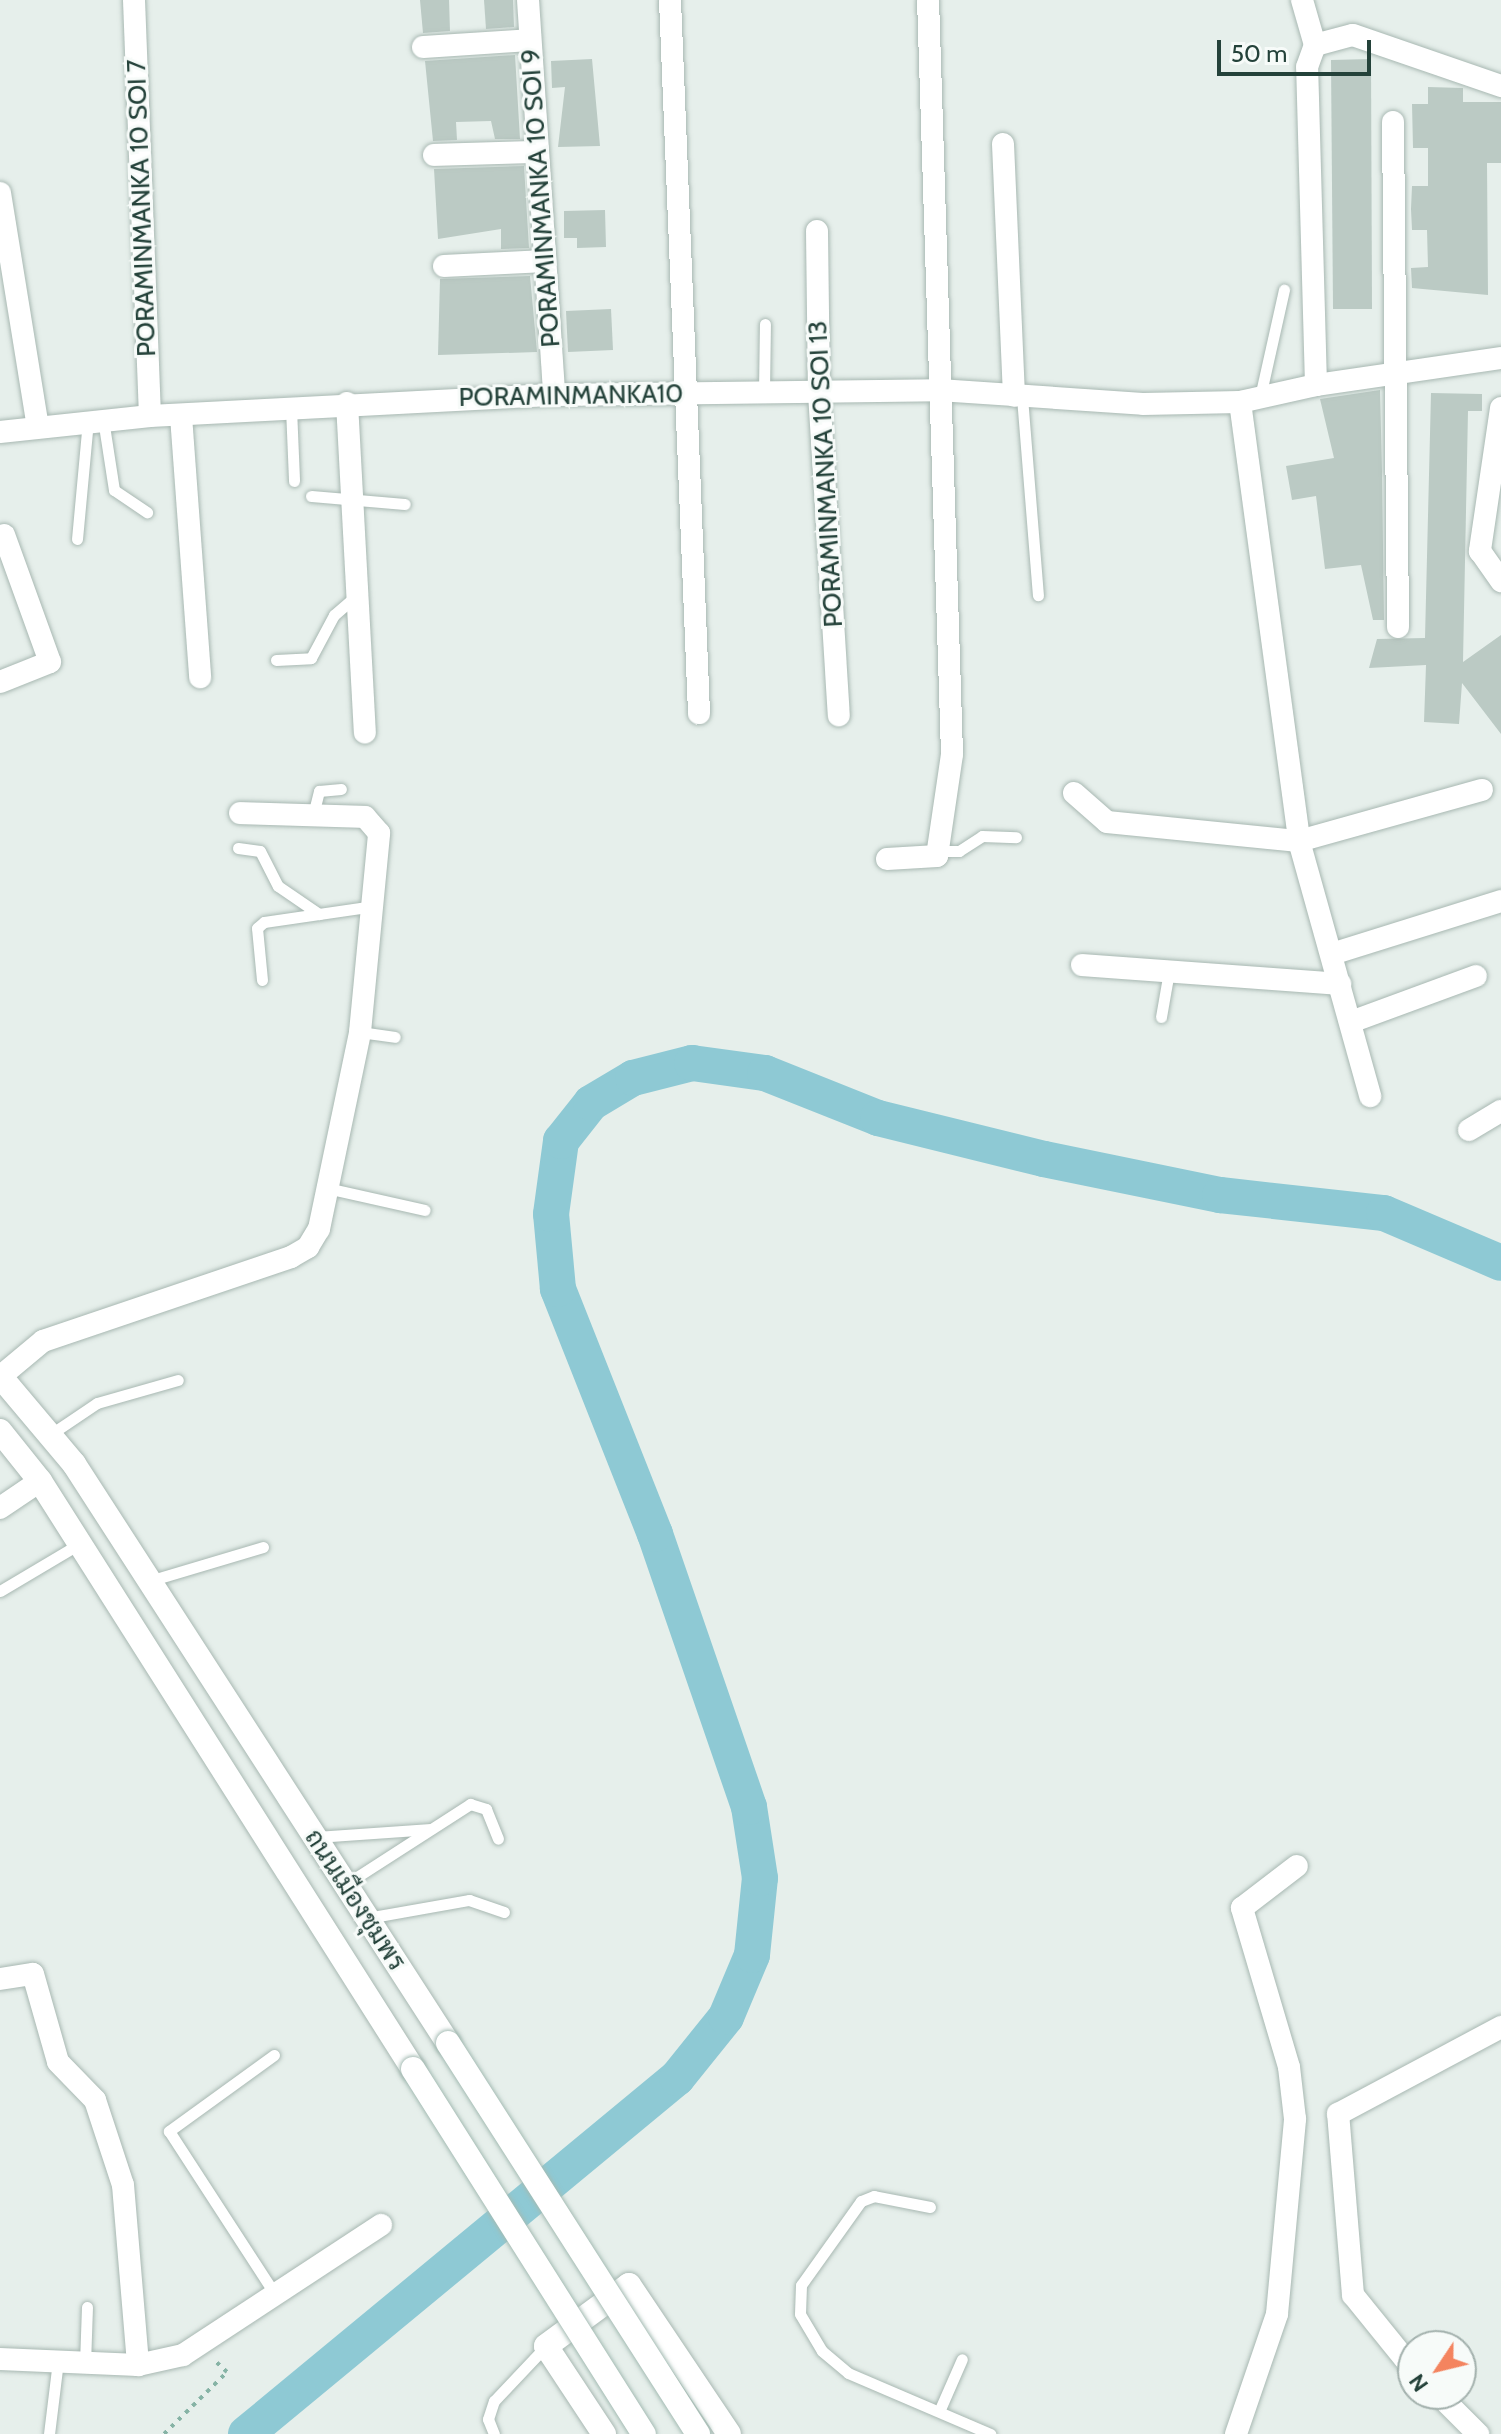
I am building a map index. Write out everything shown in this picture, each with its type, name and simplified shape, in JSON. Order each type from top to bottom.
[{"type":"main road","name":"ถนนเมืองชุมพร","points":[[0,1376],[51,1434],[149,1581],[698,2434]]},
{"type":"main road","name":"ถนนเมืองชุมพร","points":[[0,1431],[40,1481],[644,2434]]},
{"type":"main road","points":[[604,2434],[546,2346],[629,2285],[729,2434]]},
{"type":"street","name":"PORAMINMANKA 10 SOI 7","points":[[134,0],[150,416]]},
{"type":"street","name":"PORAMINMANKA 10 SOI 9","points":[[528,0],[554,395]]},
{"type":"street","points":[[670,0],[699,713]]},
{"type":"street","points":[[887,859],[931,859],[939,851],[952,754],[928,0]]},
{"type":"street","points":[[1302,0],[1315,45],[1307,67],[1316,385]]},
{"type":"street","points":[[1315,45],[1353,35],[1501,86]]},
{"type":"street","points":[[423,47],[530,40]]},
{"type":"street","points":[[1393,122],[1398,627]]},
{"type":"street","points":[[1003,144],[1018,396]]},
{"type":"street","points":[[434,155],[538,152]]},
{"type":"street","points":[[0,193],[38,427]]},
{"type":"street","name":"PORAMINMANKA 10 SOI 13","points":[[817,231],[819,392],[839,715]]},
{"type":"street","points":[[444,266],[545,261]]},
{"type":"street","name":"PORAMINMANKA10","points":[[0,432],[95,419],[181,416],[347,403],[554,395],[939,390],[1143,404],[1250,400],[1316,385],[1501,358]]},
{"type":"street","points":[[1250,400],[1299,841],[1335,953],[1340,984],[1370,1096]]},
{"type":"street","points":[[347,403],[365,733]]},
{"type":"street","points":[[1501,408],[1480,551],[1501,581]]},
{"type":"street","points":[[181,416],[200,677]]},
{"type":"street","points":[[0,682],[50,662],[4,535]]},
{"type":"street","points":[[1074,793],[1107,822],[1299,841],[1482,790]]},
{"type":"street","points":[[0,1376],[43,1341],[308,1247],[327,1188],[360,1032],[374,905],[375,822],[313,815],[240,813]]},
{"type":"street","points":[[1335,953],[1501,901]]},
{"type":"street","points":[[1082,965],[1340,984]]},
{"type":"street","points":[[1351,1022],[1476,976]]},
{"type":"street","points":[[1469,1130],[1501,1111]]},
{"type":"street","points":[[0,1508],[40,1481]]},
{"type":"street","points":[[1236,2434],[1277,2314],[1295,2119],[1289,2067],[1242,1908],[1297,1866]]},
{"type":"street","points":[[0,1979],[33,1974],[58,2062],[95,2100],[125,2197],[138,2365]]},
{"type":"street","points":[[1397,2349],[1353,2295],[1338,2114],[1501,2027]]},
{"type":"street","points":[[0,2359],[138,2365],[200,2348],[381,2225]]},
{"type":"street","points":[[1454,2410],[1478,2434]]},
{"type":"lane","points":[[1250,400],[1284,290]]},
{"type":"lane","points":[[764,392],[765,324]]},
{"type":"lane","points":[[1018,396],[1038,595]]},
{"type":"lane","points":[[291,407],[294,481]]},
{"type":"lane","points":[[95,419],[114,490],[147,512]]},
{"type":"lane","points":[[77,539],[95,419]]},
{"type":"lane","points":[[311,496],[352,497],[405,504]]},
{"type":"lane","points":[[276,660],[311,658],[334,615],[358,594]]},
{"type":"lane","points":[[313,815],[319,791],[341,789]]},
{"type":"lane","points":[[939,851],[959,851],[982,836],[1016,837]]},
{"type":"lane","points":[[238,848],[260,851],[278,886],[319,914]]},
{"type":"lane","points":[[262,980],[257,928],[374,905]]},
{"type":"lane","points":[[1161,1017],[1169,971]]},
{"type":"lane","points":[[360,1032],[395,1037]]},
{"type":"lane","points":[[327,1188],[425,1210]]},
{"type":"lane","points":[[51,1434],[97,1403],[178,1380]]},
{"type":"lane","points":[[0,1591],[79,1544]]},
{"type":"lane","points":[[149,1581],[263,1547]]},
{"type":"lane","points":[[345,1885],[431,1829],[479,1804],[498,1839]]},
{"type":"lane","points":[[315,1837],[431,1829]]},
{"type":"lane","points":[[367,1918],[469,1900],[504,1912]]},
{"type":"lane","points":[[274,2055],[169,2131],[276,2297]]},
{"type":"lane","points":[[930,2207],[874,2196],[861,2201],[801,2285],[800,2314],[822,2351],[848,2373],[884,2392],[941,2407],[990,2434]]},
{"type":"lane","points":[[85,2364],[87,2307]]},
{"type":"lane","points":[[494,2434],[488,2419],[494,2401],[546,2346]]},
{"type":"lane","points":[[941,2407],[962,2359]]},
{"type":"lane","points":[[49,2434],[58,2361]]},
{"type":"path","points":[[164,2434],[227,2372],[200,2348]]},
{"type":"building","points":[[420,0],[449,0],[450,31],[423,33]]},
{"type":"building","points":[[484,0],[513,0],[514,27],[486,29]]},
{"type":"building","points":[[515,55],[520,139],[495,139],[491,121],[456,122],[457,140],[433,141],[425,61]]},
{"type":"building","points":[[592,59],[600,146],[558,147],[565,87],[552,88],[551,61]]},
{"type":"building","points":[[1371,59],[1372,309],[1333,309],[1331,60]]},
{"type":"building","points":[[1428,87],[1463,88],[1463,102],[1501,102],[1501,163],[1487,163],[1488,295],[1412,288],[1411,268],[1428,267],[1427,230],[1412,230],[1411,209],[1412,186],[1428,186],[1428,148],[1413,148],[1412,104],[1428,104]]},
{"type":"building","points":[[524,166],[529,248],[501,249],[501,229],[438,239],[434,169]]},
{"type":"building","points":[[605,210],[606,247],[577,248],[577,238],[564,238],[564,211]]},
{"type":"building","points":[[530,276],[537,352],[438,355],[440,279]]},
{"type":"building","points":[[611,309],[613,350],[568,352],[566,311]]},
{"type":"building","points":[[1380,390],[1384,620],[1373,620],[1361,565],[1325,569],[1316,496],[1292,500],[1286,466],[1334,458],[1320,399]]},
{"type":"building","points":[[1431,393],[1482,394],[1482,411],[1468,411],[1463,662],[1501,635],[1501,734],[1462,683],[1459,724],[1424,722],[1426,665],[1369,668],[1377,639],[1425,638]]},
{"type":"waterway","points":[[246,2434],[677,2078],[726,2017],[752,1955],[760,1878],[749,1807],[655,1534],[558,1289],[551,1214],[561,1141],[591,1103],[633,1078],[692,1063],[765,1073],[878,1118],[1044,1159],[1220,1195],[1384,1213],[1501,1263]]}]
